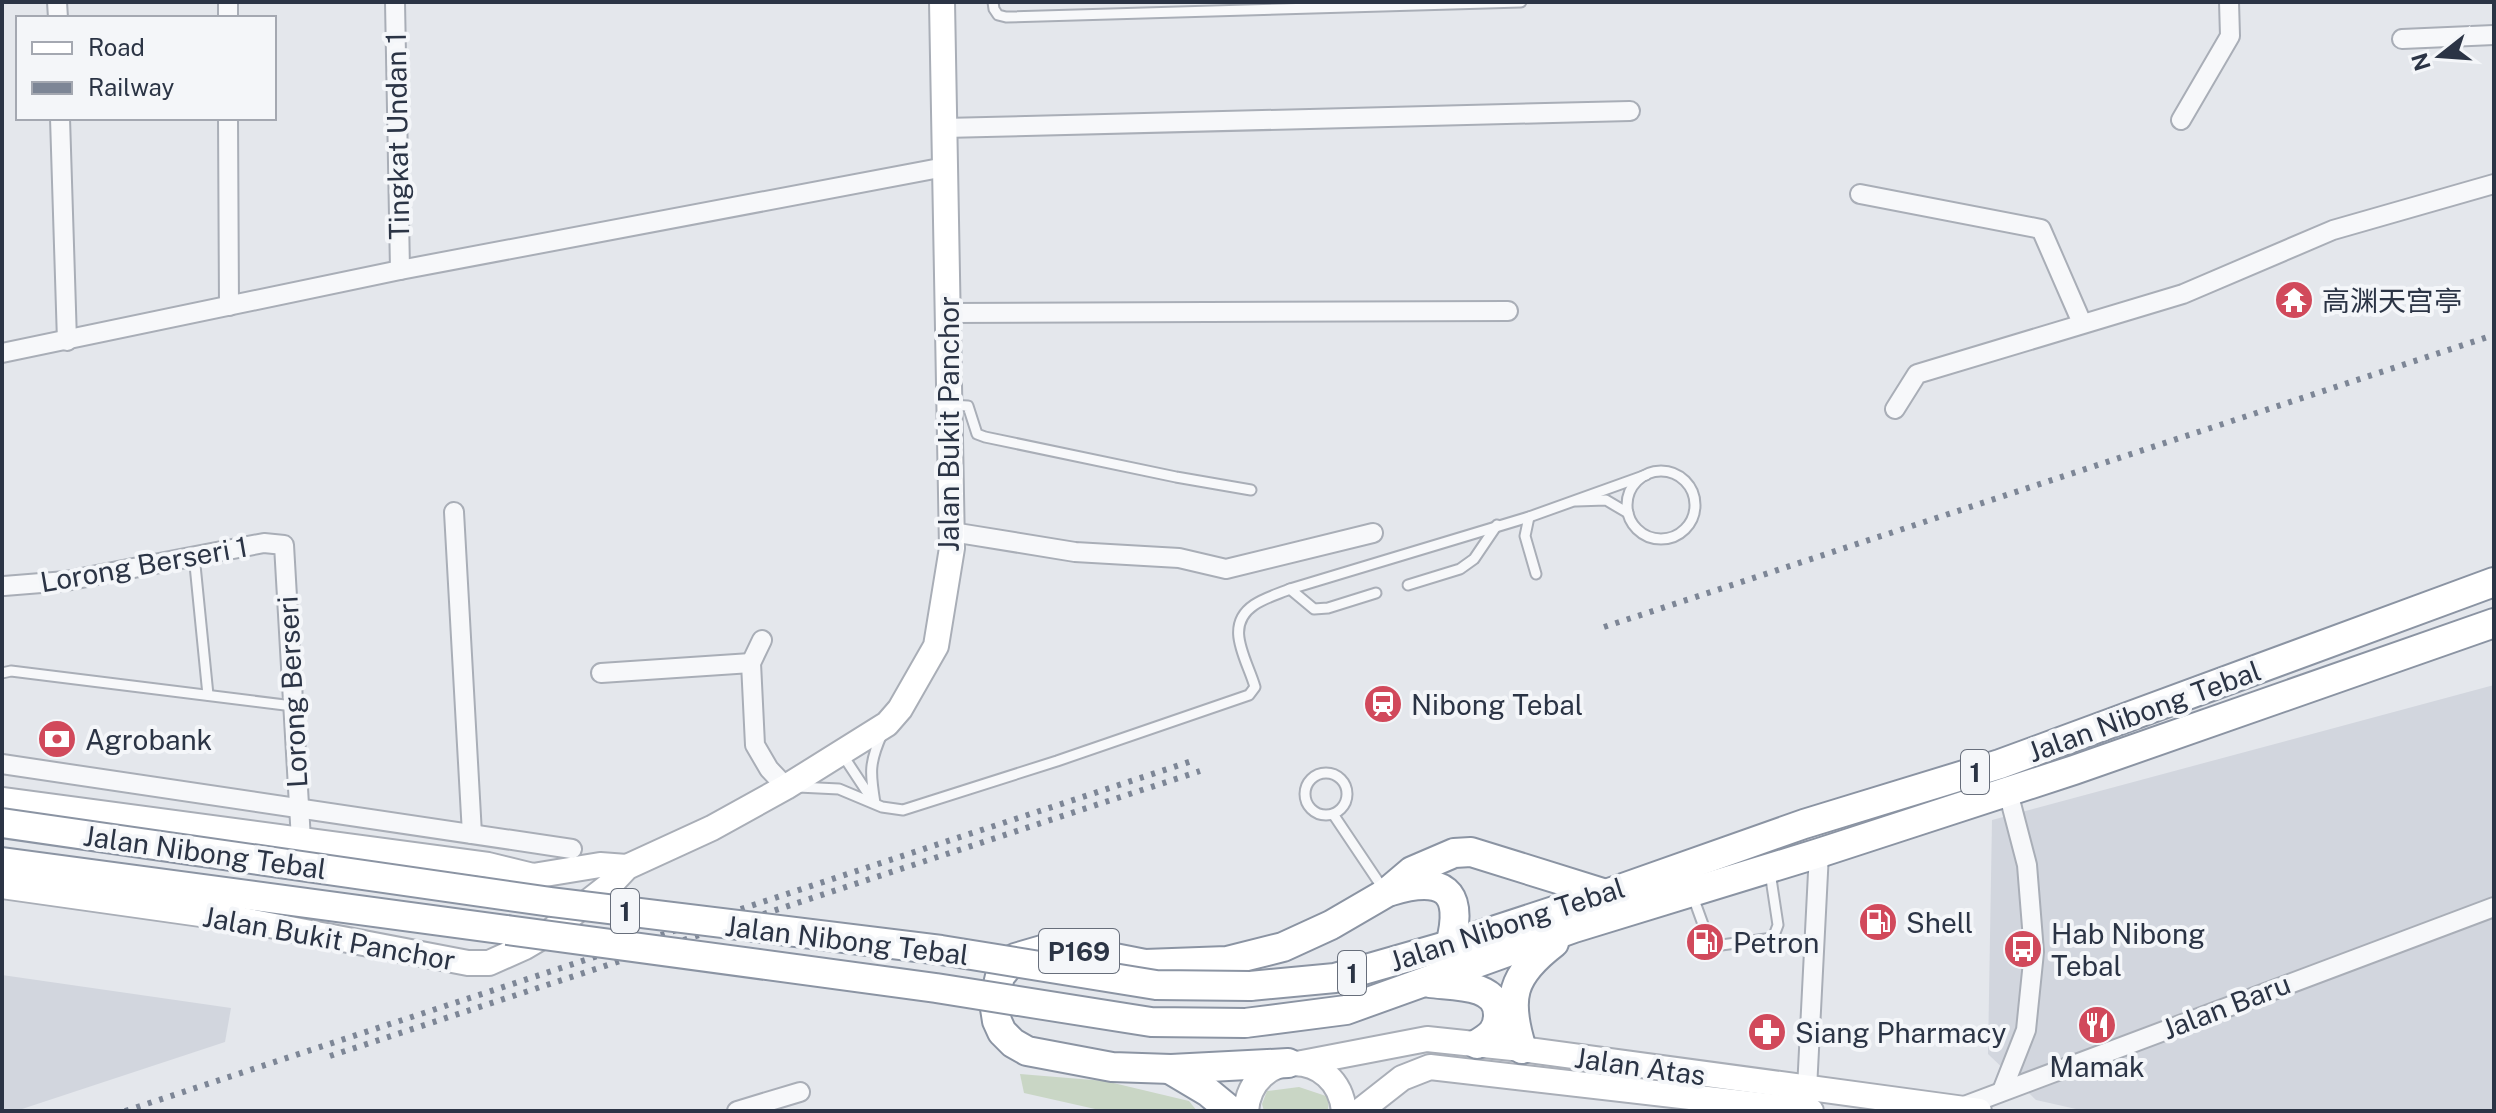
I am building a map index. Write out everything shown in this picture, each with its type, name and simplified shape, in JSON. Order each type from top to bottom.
[{"type":"highway","name":"Jalan Nibong Tebal","points":[[2,823],[551,902],[941,950],[1156,985],[1250,986],[1335,978],[1450,945],[1804,824],[2000,764],[2494,582]]},
{"type":"highway","name":"Jalan Nibong Tebal","points":[[2,862],[936,988],[1151,1022],[1245,1023],[1346,1010],[1574,928],[2008,792],[2494,623]]},
{"type":"highway","name":"P169","points":[[1386,893],[1412,871],[1454,853],[1471,852],[1606,894]]},
{"type":"highway","points":[[1386,893],[1406,886],[1443,888],[1454,899],[1456,922],[1450,945]]},
{"type":"highway","name":"Jalan Atas","points":[[1295,1063],[1171,1069],[1112,1067],[1027,1051],[1002,1032],[997,1021],[994,1002],[1000,976],[1015,958],[1049,948],[1145,964],[1227,961],[1283,947],[1331,925],[1386,893]]},
{"type":"highway","points":[[1522,1049],[1513,1010],[1520,975],[1533,959],[1574,928]]},
{"type":"highway","points":[[1425,982],[1485,991],[1492,998],[1498,1007],[1497,1027],[1488,1038],[1477,1044]]},
{"type":"highway","name":"Jalan Atas","points":[[1171,1069],[1231,1111]]},
{"type":"main road","name":"Jalan Bukit Panchor","points":[[2,886],[243,920],[468,963],[489,963],[547,934],[611,884],[627,867],[712,828],[842,754],[887,724],[900,709],[936,646],[952,548],[942,2]]},
{"type":"main road","name":"Jalan Bukit Panchor","points":[[2,800],[488,865],[533,876],[600,865],[627,867]]},
{"type":"main road","points":[[533,876],[544,888],[550,903],[551,919],[547,934]]},
{"type":"main road","name":"Jalan Atas","points":[[1295,1063],[1427,1039],[1522,1049],[1809,1100],[1969,1109]]},
{"type":"main road","points":[[1246,1111],[1252,1087],[1262,1076],[1274,1067],[1295,1063],[1318,1068],[1331,1078],[1340,1092],[1344,1111]]},
{"type":"main road","name":"Jalan Atas","points":[[1360,1111],[1402,1078],[1430,1067],[1785,1110],[1809,1100]]},
{"type":"street","name":"Tingkat Undan 1","points":[[395,2],[400,270]]},
{"type":"street","points":[[2181,120],[2230,36],[2229,2]]},
{"type":"street","points":[[2402,39],[2494,35]]},
{"type":"street","points":[[944,128],[1630,111]]},
{"type":"street","points":[[60,120],[67,341]]},
{"type":"street","points":[[228,120],[229,306]]},
{"type":"street","points":[[2,353],[400,270],[945,167]]},
{"type":"street","points":[[1895,409],[1917,374],[2183,294],[2333,230],[2494,184]]},
{"type":"street","points":[[1860,194],[2041,229],[2082,323]]},
{"type":"street","points":[[948,313],[1508,311]]},
{"type":"street","points":[[454,512],[472,834]]},
{"type":"street","points":[[952,532],[1075,552],[1179,558],[1226,569],[1373,533]]},
{"type":"street","name":"Lorong Berseri 1","points":[[4,586],[66,581],[264,543],[284,545]]},
{"type":"street","name":"Lorong Berseri","points":[[284,545],[301,840]]},
{"type":"street","points":[[762,640],[751,663],[755,745],[769,769],[786,787]]},
{"type":"street","points":[[601,673],[751,663]]},
{"type":"street","points":[[2,764],[572,849]]},
{"type":"street","points":[[2002,1091],[2026,1030],[2034,952],[2027,865],[2008,792]]},
{"type":"street","points":[[1809,1100],[1819,853]]},
{"type":"street","name":"Jalan Baru","points":[[1969,1109],[2002,1091],[2494,907]]},
{"type":"street","points":[[737,1111],[800,1092]]},
{"type":"lane","points":[[993,2],[998,15],[1006,17],[1521,2]]},
{"type":"lane","points":[[950,405],[968,406],[977,434],[985,437],[1251,490]]},
{"type":"lane","points":[[786,787],[839,789],[903,810],[1249,695],[1255,687],[1236,635],[1240,619],[1253,605],[1290,589],[1529,517],[1646,475],[1667,472],[1677,475],[1686,482],[1695,501],[1691,522],[1674,537],[1663,540],[1651,538],[1633,524],[1628,513],[1631,490],[1646,475]]},
{"type":"lane","points":[[1569,501],[1606,500],[1628,513]]},
{"type":"lane","points":[[1529,517],[1525,536],[1536,574]]},
{"type":"lane","points":[[1408,585],[1460,569],[1474,559],[1497,525]]},
{"type":"lane","points":[[194,555],[208,695]]},
{"type":"lane","points":[[1290,589],[1314,609],[1328,608],[1376,593]]},
{"type":"lane","points":[[2,673],[11,671],[293,706]]},
{"type":"lane","points":[[875,803],[869,772],[887,724]]},
{"type":"lane","points":[[842,754],[875,803]]},
{"type":"lane","points":[[1320,774],[1334,775],[1345,784],[1347,799],[1333,814],[1318,814],[1308,804],[1306,790],[1313,778],[1320,774]]},
{"type":"lane","points":[[1333,814],[1386,893]]},
{"type":"lane","points":[[1691,892],[1709,941],[1714,946],[1773,938],[1778,925],[1770,868]]},
{"type":"shaded area","points":[[2494,685],[2494,1111],[2085,1111],[2036,1100],[1988,1054],[1992,820]]},
{"type":"shaded area","points":[[2,975],[231,1008],[225,1042],[16,1111],[2,1111]]},
{"type":"green space","points":[[1020,1074],[1105,1081],[1189,1101],[1197,1111],[1104,1111],[1024,1093]]},
{"type":"green space","points":[[1299,1087],[1329,1097],[1328,1111],[1264,1111],[1262,1104],[1267,1091]]},
{"type":"railway","points":[[1604,627],[2494,335]]},
{"type":"railway","points":[[125,1111],[1195,760]]},
{"type":"railway","points":[[330,1056],[1200,771]]},
{"type":"place","name":"高渊天宫亭","points":[[2294,300]]},
{"type":"place","name":"Nibong Tebal","points":[[1383,704]]},
{"type":"place","name":"Agrobank","points":[[57,739]]},
{"type":"place","name":"Shell","points":[[1878,922]]},
{"type":"place","name":"Petron","points":[[1705,942]]},
{"type":"place","name":"Hab Nibong Tebal","points":[[2023,949]]},
{"type":"place","name":"Mamak","points":[[2097,1025]]},
{"type":"place","name":"Siang Pharmacy","points":[[1767,1032]]}]
